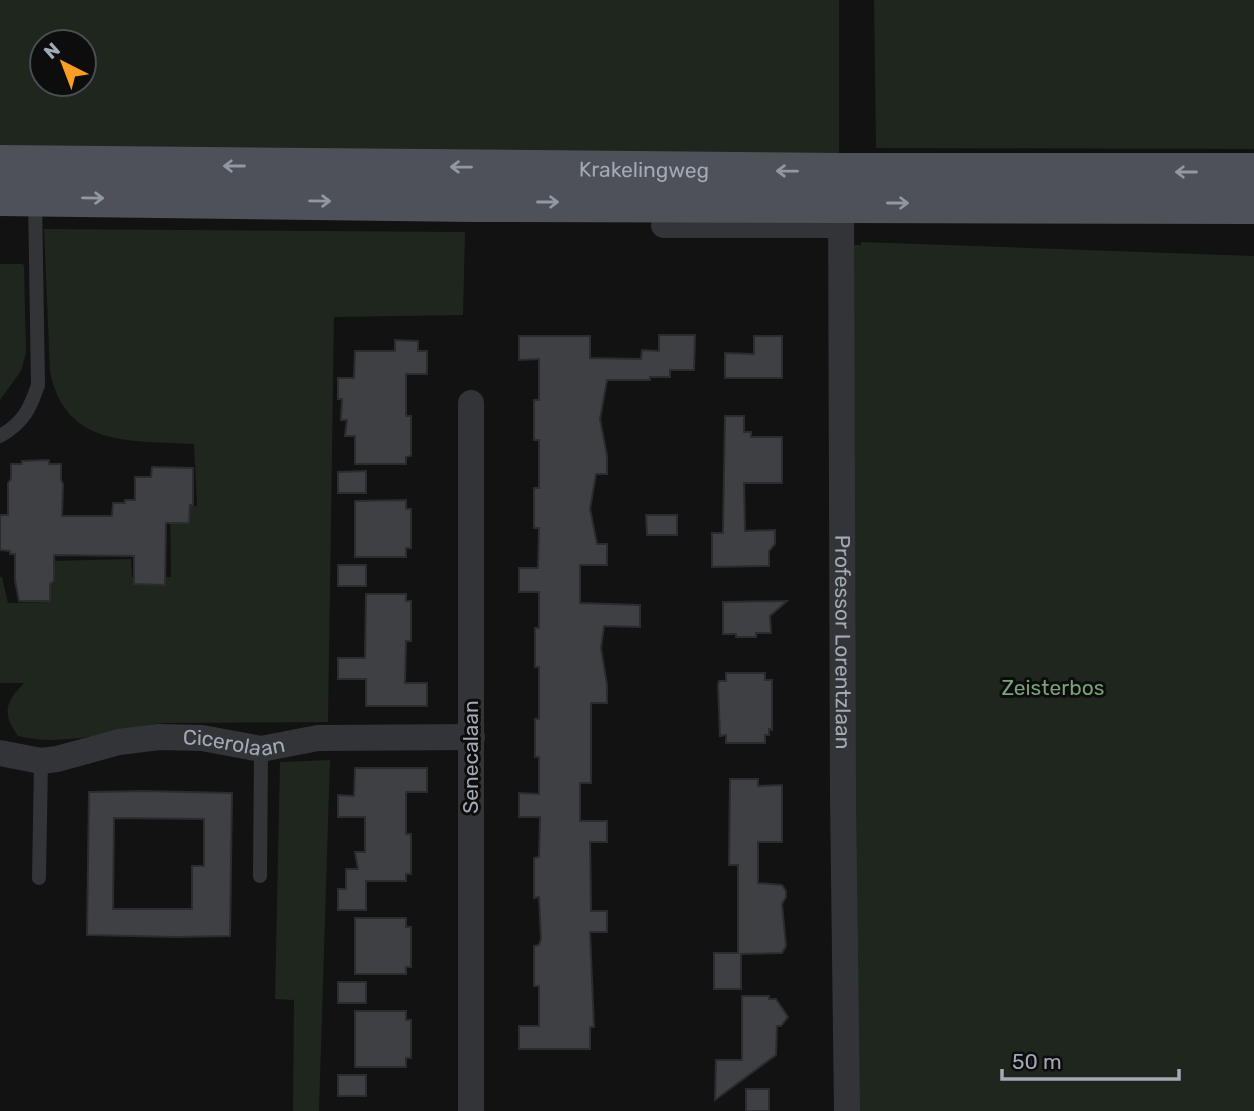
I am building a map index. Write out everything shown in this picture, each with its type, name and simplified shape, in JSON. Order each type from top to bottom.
[{"type":"main road","name":"Krakelingweg","points":[[840,200],[1254,172]]},
{"type":"main road","name":"Krakelingweg","points":[[17,181],[840,200],[1254,205]]},
{"type":"street","name":"Krakelingweg","points":[[664,225],[840,200]]},
{"type":"street","name":"Professor Lorentzlaan","points":[[840,200],[847,1111]]},
{"type":"street","name":"Senecalaan","points":[[471,403],[471,1111]]},
{"type":"street","name":"Cicerolaan","points":[[0,753],[41,761],[119,741],[159,737],[202,738],[261,749],[318,738],[472,737]]},
{"type":"lane","name":"Krakelingweg","points":[[0,436],[9,431],[30,410],[38,385],[36,278],[17,181]]},
{"type":"lane","points":[[260,876],[261,749]]},
{"type":"lane","points":[[39,878],[41,761]]},
{"type":"green space","points":[[0,0],[839,0],[839,162],[0,156]]},
{"type":"green space","points":[[874,0],[1254,0],[1254,149],[876,148]]},
{"type":"green space","points":[[44,229],[465,232],[463,315],[334,317],[328,722],[164,723],[55,740],[18,736],[13,728],[8,708],[13,696],[24,683],[0,683],[0,577],[8,603],[50,602],[50,561],[131,559],[132,577],[171,577],[170,507],[197,506],[194,444],[125,440],[105,435],[86,428],[71,415],[58,397],[50,372]]},
{"type":"green space","name":"Zeisterbos","points":[[861,242],[1254,256],[1254,1111],[852,1111],[850,245],[861,245]]},
{"type":"green space","points":[[0,264],[24,266],[26,353],[21,371],[0,400]]},
{"type":"green space","points":[[330,760],[319,1111],[293,1111],[294,1000],[275,999],[280,762]]},
{"type":"building","points":[[659,335],[695,335],[694,370],[670,370],[670,377],[650,377],[650,380],[607,380],[600,419],[607,456],[607,474],[596,474],[590,509],[597,544],[607,544],[607,565],[580,565],[580,603],[640,605],[640,627],[604,626],[601,648],[607,703],[591,703],[591,783],[580,783],[580,821],[607,821],[607,842],[590,842],[591,911],[607,911],[607,932],[590,932],[594,1027],[590,1027],[590,1049],[519,1049],[519,1026],[539,1026],[539,986],[534,986],[534,946],[539,945],[541,939],[539,897],[534,898],[534,858],[539,857],[540,817],[519,817],[519,793],[539,794],[539,757],[535,757],[535,719],[539,719],[539,667],[535,667],[535,628],[539,628],[539,592],[519,592],[519,568],[538,568],[539,528],[534,528],[534,488],[539,488],[539,440],[534,440],[534,400],[539,400],[539,359],[519,360],[519,336],[590,336],[590,358],[641,359],[642,350],[659,351]]},
{"type":"building","points":[[754,336],[782,336],[782,378],[725,378],[725,353],[754,354]]},
{"type":"building","points":[[395,340],[418,341],[418,351],[427,351],[427,374],[406,374],[406,416],[411,416],[411,456],[406,457],[406,464],[355,464],[355,436],[345,436],[347,420],[341,420],[342,399],[338,399],[338,378],[354,378],[355,351],[395,351]]},
{"type":"building","points":[[725,416],[744,416],[744,432],[751,432],[751,437],[782,437],[782,483],[744,483],[745,531],[775,530],[775,544],[769,551],[769,566],[712,567],[712,533],[723,533]]},
{"type":"building","points":[[49,460],[49,464],[61,464],[62,516],[112,516],[113,503],[135,500],[135,477],[151,477],[152,467],[193,468],[193,505],[190,505],[189,523],[166,523],[165,585],[134,584],[134,556],[54,555],[54,581],[50,584],[50,601],[19,601],[15,580],[15,554],[0,550],[0,515],[8,515],[11,464]]},
{"type":"building","points":[[366,471],[366,493],[338,493],[338,472]]},
{"type":"building","points":[[406,500],[406,509],[411,509],[411,548],[406,548],[406,557],[355,557],[355,501]]},
{"type":"building","points":[[646,515],[677,515],[677,535],[647,535]]},
{"type":"building","points":[[338,565],[366,565],[366,586],[338,586]]},
{"type":"building","points":[[366,594],[406,594],[406,601],[411,601],[411,641],[406,641],[405,683],[427,683],[427,706],[366,706],[366,679],[338,679],[338,658],[365,658]]},
{"type":"building","points":[[787,601],[770,616],[771,633],[756,633],[756,637],[723,634],[723,602]]},
{"type":"building","points":[[726,673],[765,673],[765,680],[772,680],[772,730],[769,729],[769,735],[765,735],[765,743],[726,743],[726,735],[720,736],[718,685],[719,681],[726,681]]},
{"type":"building","points":[[355,768],[427,768],[427,792],[406,792],[406,834],[411,834],[411,874],[406,874],[406,881],[366,881],[366,910],[338,910],[338,889],[346,889],[346,869],[358,869],[355,852],[365,852],[365,817],[338,817],[338,795],[354,796]]},
{"type":"building","points":[[730,779],[758,779],[758,786],[782,785],[782,842],[758,842],[758,883],[782,885],[786,891],[782,904],[786,946],[782,953],[741,954],[741,989],[714,989],[714,953],[738,953],[738,865],[729,865]]},
{"type":"building","points":[[89,792],[232,793],[230,936],[87,935]],"holes":[[[114,818],[204,819],[204,866],[192,866],[192,909],[113,909]]]},
{"type":"building","points":[[355,918],[406,918],[406,927],[411,927],[411,967],[406,967],[406,974],[355,974]]},
{"type":"building","points":[[338,982],[366,982],[366,1003],[338,1003]]},
{"type":"building","points":[[742,996],[769,996],[769,999],[776,999],[788,1017],[781,1026],[777,1026],[776,1055],[715,1100],[716,1060],[742,1060]]},
{"type":"building","points":[[355,1011],[406,1011],[406,1020],[411,1020],[411,1058],[406,1058],[406,1067],[355,1067]]},
{"type":"building","points":[[338,1075],[366,1075],[366,1096],[338,1096]]},
{"type":"building","points":[[746,1089],[769,1089],[769,1111],[746,1111]]}]
